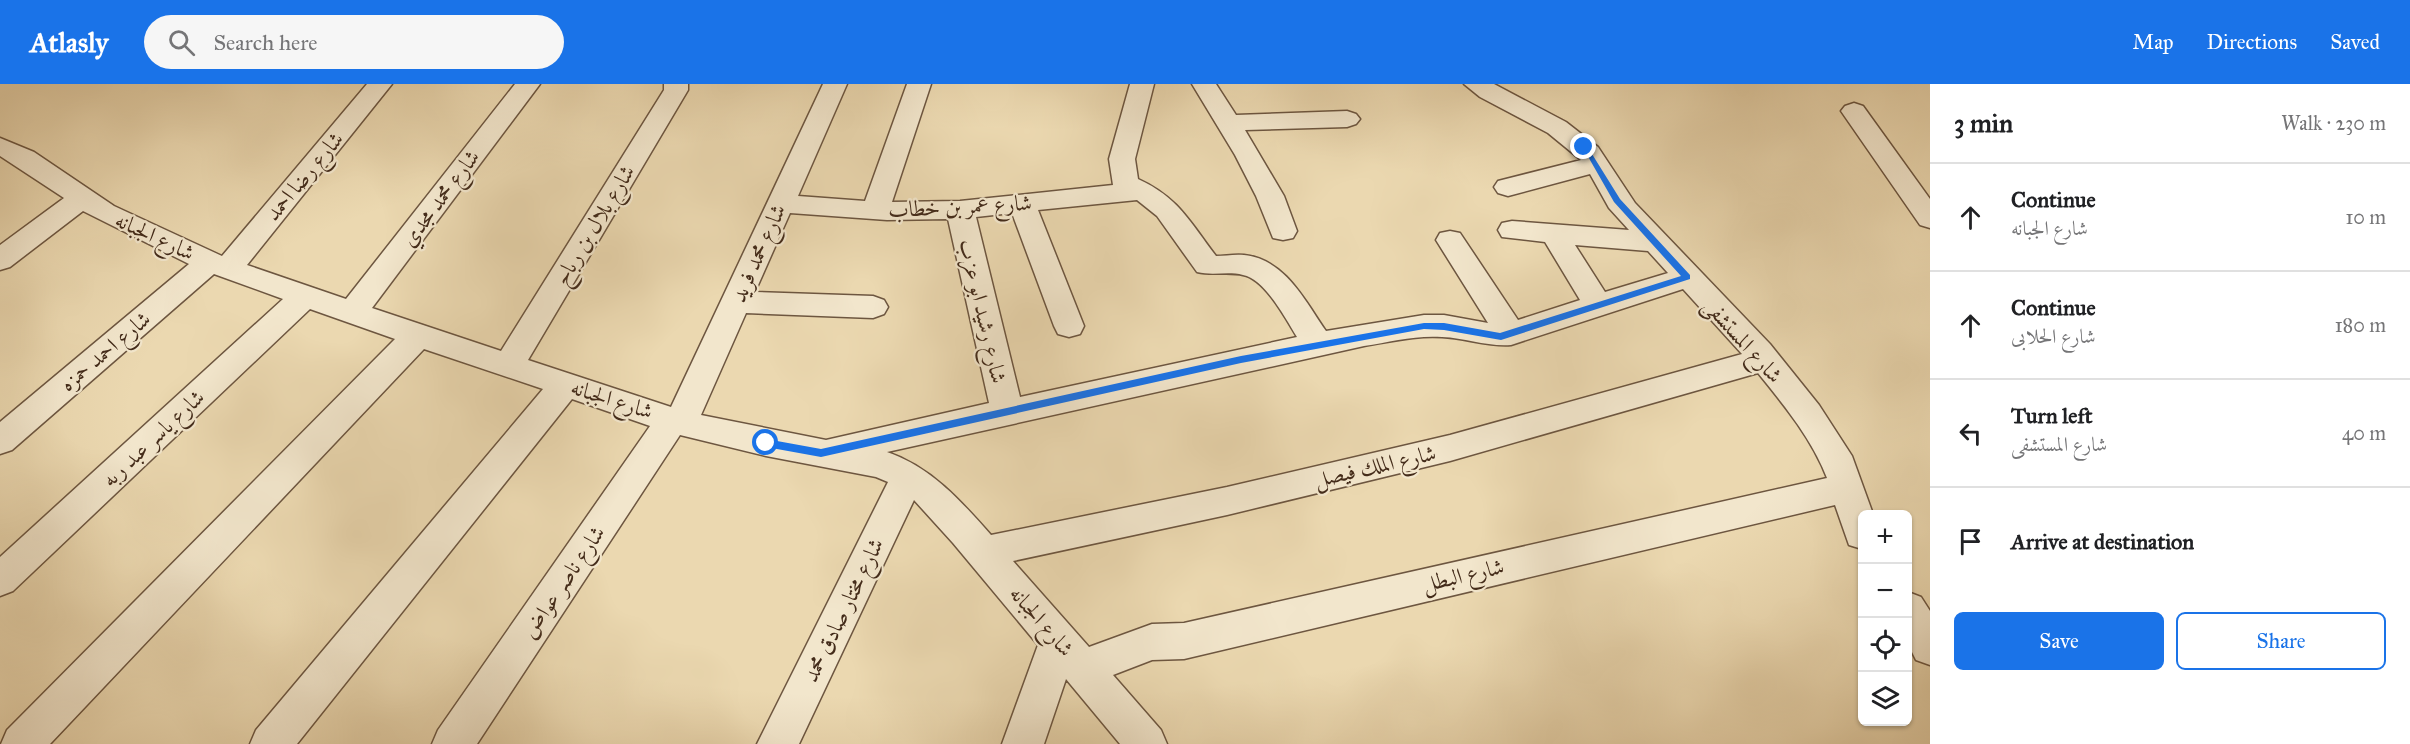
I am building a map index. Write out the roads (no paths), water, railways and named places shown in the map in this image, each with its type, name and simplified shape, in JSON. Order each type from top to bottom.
[{"type":"street","name":"شارع رضا احمد","points":[[220,265],[380,84]]},
{"type":"street","name":"شارع محمد مجدي","points":[[352,313],[528,84]]},
{"type":"street","name":"شارع بلال بن رباح","points":[[509,365],[676,90],[676,84]]},
{"type":"street","name":"شارع محمد فريد","points":[[677,421],[736,302],[835,84]]},
{"type":"street","points":[[876,210],[919,84]]},
{"type":"street","points":[[1142,84],[1122,159],[1125,183],[1152,196],[1167,210],[1207,266],[1239,264],[1253,266],[1268,274],[1318,344]]},
{"type":"street","points":[[1204,84],[1229,123],[1269,196],[1283,231]]},
{"type":"street","name":"شارع المستشفى","points":[[1476,84],[1568,135],[1584,147],[1617,200],[1763,360],[1830,446],[1844,476],[1858,520]]},
{"type":"street","points":[[1854,111],[1930,219]]},
{"type":"street","points":[[1229,123],[1347,119]]},
{"type":"street","name":"شارع الجبانه","points":[[0,146],[25,158],[104,212],[220,265],[352,313],[677,421],[882,464],[908,476],[924,488],[983,552],[1146,744]]},
{"type":"street","points":[[1508,187],[1596,164]]},
{"type":"street","name":"شارع عمر بن خطاب","points":[[780,204],[876,210],[960,210],[1139,191]]},
{"type":"street","points":[[0,260],[83,197]]},
{"type":"street","points":[[1022,204],[1069,326]]},
{"type":"street","name":"شارع رشيد ابو عزب","points":[[960,210],[1007,411]]},
{"type":"street","points":[[1512,230],[1654,242]]},
{"type":"street","points":[[1554,234],[1598,305]]},
{"type":"street","points":[[1450,240],[1510,334]]},
{"type":"street","name":"شارع احمد حمزه","points":[[0,441],[220,265]]},
{"type":"street","points":[[821,453],[1318,344],[1424,326],[1444,327],[1485,335],[1510,334],[1687,277]]},
{"type":"street","name":"شارع ياسر عبد ربه","points":[[0,580],[306,296]]},
{"type":"street","points":[[736,302],[873,307]]},
{"type":"street","points":[[22,744],[418,335]]},
{"type":"street","name":"شارع الملك فيصل","points":[[983,552],[1227,501],[1450,448],[1763,360]]},
{"type":"street","points":[[272,744],[566,384]]},
{"type":"street","name":"شارع ناصر عواض","points":[[453,744],[677,421]]},
{"type":"street","name":"شارع مختار صادق محمد","points":[[778,744],[908,476]]},
{"type":"street","name":"شارع البطل","points":[[1071,654],[1152,642],[1184,641],[1846,488]]},
{"type":"street","points":[[1912,608],[1930,605]]},
{"type":"street","points":[[1912,616],[1930,647]]},
{"type":"street","points":[[1023,744],[1071,654]]}]
